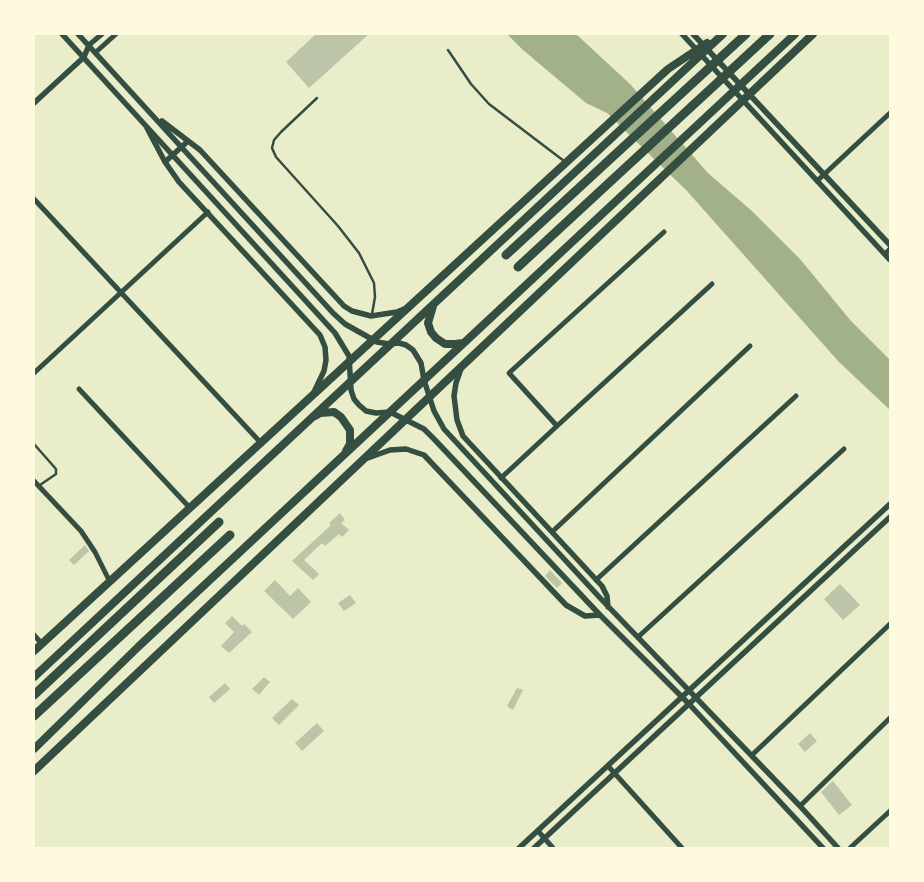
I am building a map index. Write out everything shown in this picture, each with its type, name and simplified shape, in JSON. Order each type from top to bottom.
[{"type":"highway","points":[[518,267],[770,34]]},
{"type":"highway","points":[[506,255],[744,36]]},
{"type":"highway","points":[[34,695],[219,522]]},
{"type":"highway","points":[[34,716],[230,535]]},
{"type":"main road","points":[[34,652],[668,69],[722,34]]},
{"type":"main road","points":[[34,677],[722,34]]},
{"type":"main road","points":[[34,749],[138,647],[796,34]]},
{"type":"main road","points":[[34,771],[364,460],[774,68],[813,34]]},
{"type":"main road","points":[[434,303],[428,323],[431,332],[445,344],[464,342]]},
{"type":"main road","points":[[310,418],[327,412],[334,412],[341,417],[350,430],[350,444],[345,453]]},
{"type":"street","points":[[62,34],[174,154],[335,333],[348,356],[351,390],[354,399],[359,405],[366,411],[376,413],[390,412],[424,429],[592,607],[689,704],[823,848]]},
{"type":"street","points":[[78,34],[333,313],[345,324],[377,342],[406,345],[413,350],[421,363],[424,380],[434,411],[444,429],[602,600],[752,755],[838,848]]},
{"type":"street","points":[[34,104],[84,57],[90,45],[102,34]]},
{"type":"street","points":[[84,57],[96,52],[116,34]]},
{"type":"street","points":[[682,34],[890,260]]},
{"type":"street","points":[[689,42],[696,35],[890,245]]},
{"type":"street","points":[[150,112],[206,157],[344,306],[352,311],[371,316],[397,312],[410,307]]},
{"type":"street","points":[[817,181],[890,113]]},
{"type":"street","points":[[142,120],[165,162],[179,182],[320,335],[325,347],[324,371],[310,400]]},
{"type":"street","points":[[165,162],[188,141]]},
{"type":"street","points":[[34,199],[261,443]]},
{"type":"street","points":[[34,373],[208,212]]},
{"type":"street","points":[[557,426],[509,373],[664,232]]},
{"type":"street","points":[[885,254],[890,249]]},
{"type":"street","points":[[501,478],[712,284]]},
{"type":"street","points":[[552,532],[750,346]]},
{"type":"street","points":[[462,366],[454,396],[457,420],[463,436],[596,580],[607,596],[608,606]]},
{"type":"street","points":[[79,389],[190,508]]},
{"type":"street","points":[[596,580],[796,396]]},
{"type":"street","points":[[364,460],[390,450],[406,449],[424,455],[566,605],[585,616],[600,615]]},
{"type":"street","points":[[638,637],[844,449]]},
{"type":"street","points":[[34,481],[81,532],[96,552],[110,582]]},
{"type":"street","points":[[519,848],[890,504]]},
{"type":"street","points":[[534,848],[890,517]]},
{"type":"street","points":[[752,755],[890,624]]},
{"type":"street","points":[[34,635],[42,644]]},
{"type":"street","points":[[800,806],[890,718]]},
{"type":"street","points":[[608,766],[682,848]]},
{"type":"street","points":[[850,848],[890,811]]},
{"type":"street","points":[[538,831],[553,848]]},
{"type":"lane","points":[[448,50],[471,84],[489,104],[567,163]]},
{"type":"lane","points":[[317,98],[281,132],[274,140],[272,148],[276,157],[338,226],[363,260],[374,283],[376,297],[371,316]]},
{"type":"lane","points":[[34,444],[56,469],[56,474],[39,486]]},
{"type":"shaded area","points":[[507,34],[576,34],[630,84],[708,173],[753,212],[800,259],[851,321],[890,360],[890,410],[839,362],[687,191],[607,113],[586,103],[523,50]]},
{"type":"building","points":[[316,34],[369,34],[309,88],[286,62]]},
{"type":"building","points":[[340,513],[345,520],[341,523],[349,530],[342,537],[339,534],[325,546],[322,543],[304,560],[319,574],[313,580],[292,561],[331,525],[329,523]]},
{"type":"building","points":[[85,545],[89,551],[74,565],[69,560]]},
{"type":"building","points":[[550,570],[562,583],[557,588],[545,576]]},
{"type":"building","points":[[275,580],[290,596],[298,588],[311,602],[293,619],[264,591]]},
{"type":"building","points":[[840,584],[860,605],[843,620],[824,599]]},
{"type":"building","points":[[350,595],[356,603],[344,611],[338,603]]},
{"type":"building","points":[[232,616],[242,626],[244,624],[252,632],[229,653],[221,646],[234,632],[225,623]]},
{"type":"building","points":[[264,677],[270,682],[259,695],[252,689]]},
{"type":"building","points":[[225,683],[230,689],[214,703],[209,697]]},
{"type":"building","points":[[517,688],[523,690],[513,710],[507,706]]},
{"type":"building","points":[[292,699],[299,705],[279,725],[272,718]]},
{"type":"building","points":[[317,723],[324,731],[302,751],[295,743]]},
{"type":"building","points":[[810,733],[817,741],[805,752],[798,744]]},
{"type":"building","points":[[833,781],[852,805],[839,815],[821,792]]}]
